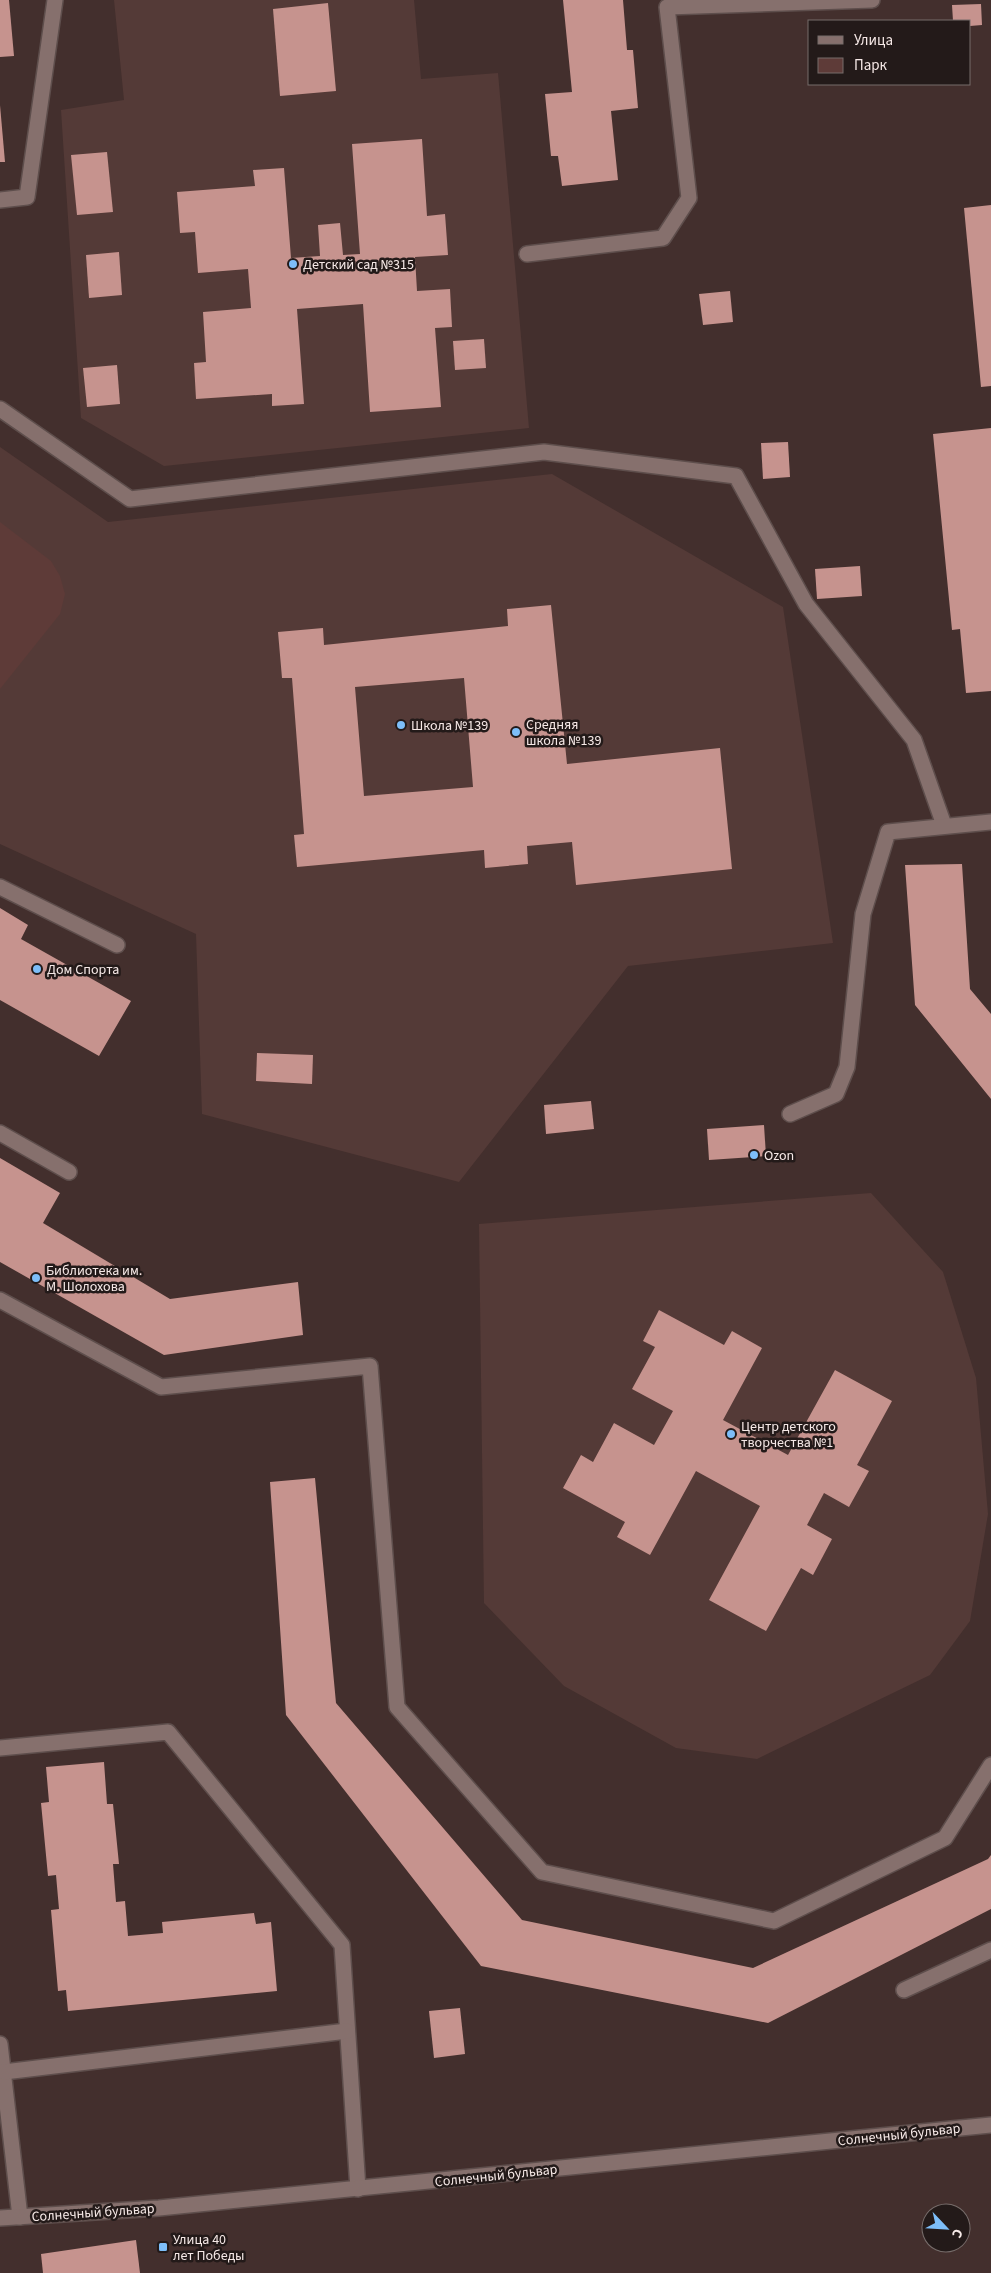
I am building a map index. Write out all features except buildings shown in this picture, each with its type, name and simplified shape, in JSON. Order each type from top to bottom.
[{"type":"main road","points":[[0,200],[27,197],[54,0]]},
{"type":"main road","points":[[527,254],[663,238],[689,198],[667,7],[872,0]]},
{"type":"main road","points":[[0,409],[130,498],[544,452],[736,476],[806,604],[914,740],[944,826]]},
{"type":"main road","points":[[790,1114],[836,1094],[847,1066],[863,914],[888,832],[991,822]]},
{"type":"main road","points":[[0,887],[117,945]]},
{"type":"main road","points":[[0,1133],[68,1172]]},
{"type":"main road","points":[[0,1300],[161,1387],[370,1366],[397,1707],[542,1872],[774,1921],[945,1838],[991,1765]]},
{"type":"main road","points":[[0,1748],[168,1732],[342,1945],[358,2189]]},
{"type":"main road","points":[[904,1990],[991,1950]]},
{"type":"main road","points":[[4,2072],[347,2031]]},
{"type":"main road","points":[[0,2044],[20,2217]]},
{"type":"main road","name":"Солнечный бульвар","points":[[0,2218],[159,2208],[991,2125]]},
{"type":"shaded area","name":"Детский сад №315","points":[[114,0],[414,0],[421,79],[498,73],[529,428],[164,466],[81,418],[61,110],[124,100]]},
{"type":"shaded area","name":"Школа №139","points":[[0,447],[108,522],[552,474],[783,607],[833,943],[628,966],[459,1182],[202,1114],[196,934],[0,844]]},
{"type":"shaded area","name":"Центр детского творчества №1","points":[[871,1193],[943,1272],[976,1378],[988,1514],[970,1621],[930,1675],[757,1759],[676,1748],[564,1686],[484,1603],[479,1224]]},
{"type":"green space","points":[[0,522],[51,561],[60,576],[65,594],[60,614],[0,689]]},
{"type":"place","name":"Детский сад №315","points":[[293,264]]},
{"type":"place","name":"Школа №139","points":[[401,725]]},
{"type":"place","name":"Средняя школа №139","points":[[516,732]]},
{"type":"place","name":"Дом Спорта","points":[[37,969]]},
{"type":"place","name":"Ozon","points":[[754,1155]]},
{"type":"place","name":"Библиотека им. М. Шолохова","points":[[36,1278]]},
{"type":"place","name":"Центр детского творчества №1","points":[[731,1434]]},
{"type":"place","name":"Улица 40 лет Победы","points":[[163,2247]]}]
